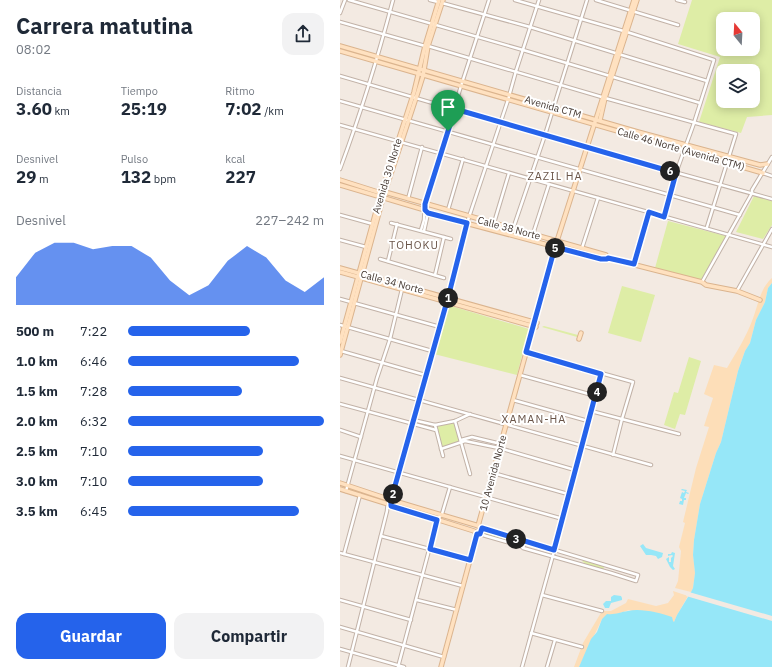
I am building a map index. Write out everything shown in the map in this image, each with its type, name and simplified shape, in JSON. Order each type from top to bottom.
[{"type":"main road","points":[[632,11],[634,0]]},
{"type":"main road","points":[[632,11],[637,0]]},
{"type":"main road","points":[[421,75],[427,46],[441,1]]},
{"type":"main road","name":"10 Avenida Norte","points":[[479,534],[499,448],[535,325],[555,247],[575,191],[580,169],[597,125],[604,98],[632,11]]},
{"type":"main road","name":"Avenida CTM","points":[[340,46],[598,120],[637,134],[685,145],[760,166],[767,164]]},
{"type":"main road","name":"Avenida CTM","points":[[340,51],[597,125]]},
{"type":"main road","name":"Avenida 30 Norte","points":[[414,98],[418,92],[421,75]]},
{"type":"main road","name":"Avenida 30 Norte","points":[[360,276],[372,224],[421,75]]},
{"type":"main road","name":"Calle 46 Norte (Avenida CTM)","points":[[597,125],[637,134],[683,150],[763,173]]},
{"type":"main road","name":"Calle 38 Norte","points":[[340,180],[606,254],[608,258]]},
{"type":"main road","name":"Calle 38 Norte","points":[[340,185],[467,223],[601,259],[608,258],[634,264],[702,282],[706,285],[737,291],[760,300]]},
{"type":"main road","name":"Avenida 30 Norte","points":[[360,276],[381,197]]},
{"type":"main road","points":[[511,234],[513,229]]},
{"type":"main road","name":"Calle 34 Norte","points":[[340,268],[360,276]]},
{"type":"main road","name":"Calle 34 Norte","points":[[340,272],[360,276],[535,325]]},
{"type":"main road","points":[[340,342],[360,276]]},
{"type":"main road","points":[[341,353],[344,326]]},
{"type":"main road","points":[[579,339],[581,333]]},
{"type":"main road","points":[[340,484],[480,527]]},
{"type":"main road","points":[[340,489],[479,534],[470,560],[441,667]]},
{"type":"street","points":[[340,13],[345,0]]},
{"type":"street","points":[[349,0],[700,103]]},
{"type":"street","points":[[340,169],[370,84],[393,0]]},
{"type":"street","points":[[430,0],[441,1],[530,27],[707,81]]},
{"type":"street","points":[[422,231],[427,211],[425,204],[489,0]]},
{"type":"street","points":[[515,0],[626,32],[714,60],[694,123],[683,150],[664,217]]},
{"type":"street","points":[[348,667],[390,505],[389,500],[399,472],[425,375],[440,327],[467,223],[510,95],[516,71],[539,0]]},
{"type":"street","points":[[513,229],[545,135],[587,0]]},
{"type":"street","points":[[596,0],[678,25]]},
{"type":"street","points":[[677,0],[686,2]]},
{"type":"street","points":[[340,22],[471,58],[604,98],[736,134],[730,158],[707,228]]},
{"type":"street","points":[[340,76],[721,186],[772,199]]},
{"type":"street","points":[[340,101],[713,206],[740,215]]},
{"type":"street","points":[[340,125],[772,247]]},
{"type":"street","points":[[408,200],[422,148]]},
{"type":"street","points":[[702,282],[752,193],[752,190],[772,157]]},
{"type":"street","points":[[448,211],[463,159]]},
{"type":"street","points":[[494,223],[509,173]]},
{"type":"street","points":[[763,173],[772,176]]},
{"type":"street","points":[[533,234],[549,184]]},
{"type":"street","points":[[582,248],[598,198]]},
{"type":"street","points":[[634,264],[649,212]]},
{"type":"street","points":[[340,215],[372,224]]},
{"type":"street","points":[[391,223],[451,239]]},
{"type":"street","points":[[388,261],[397,224]]},
{"type":"street","points":[[737,291],[772,229]]},
{"type":"street","points":[[435,275],[444,237]]},
{"type":"street","points":[[340,240],[366,247]]},
{"type":"street","points":[[380,259],[444,278]]},
{"type":"street","points":[[346,491],[374,387],[390,339],[403,288]]},
{"type":"street","points":[[340,299],[440,327]]},
{"type":"street","points":[[344,326],[432,351]]},
{"type":"street","points":[[526,352],[633,382],[613,455]]},
{"type":"street","points":[[341,353],[425,375]]},
{"type":"street","points":[[522,667],[601,374]]},
{"type":"street","points":[[520,375],[596,396]]},
{"type":"street","points":[[340,378],[651,465]]},
{"type":"street","points":[[513,400],[588,421]]},
{"type":"street","points":[[340,404],[436,430]]},
{"type":"street","points":[[591,411],[679,434]]},
{"type":"street","points":[[413,420],[435,425],[455,421],[470,414]]},
{"type":"street","points":[[455,421],[470,474]]},
{"type":"street","points":[[435,425],[443,456]]},
{"type":"street","points":[[340,430],[361,436]]},
{"type":"street","points":[[441,449],[472,437],[501,444]]},
{"type":"street","points":[[461,441],[499,448],[575,470]]},
{"type":"street","points":[[340,456],[562,519]]},
{"type":"street","points":[[493,473],[568,494]]},
{"type":"street","points":[[398,666],[417,600],[437,520],[441,516],[450,487]]},
{"type":"street","points":[[344,554],[360,495]]},
{"type":"street","points":[[479,534],[636,581],[638,575],[480,527]]},
{"type":"street","points":[[382,536],[470,560]]},
{"type":"street","points":[[521,546],[520,542],[523,541]]},
{"type":"street","points":[[340,553],[464,586]]},
{"type":"street","points":[[605,571],[606,566]]},
{"type":"street","points":[[611,573],[612,567]]},
{"type":"street","points":[[619,575],[621,570]]},
{"type":"street","points":[[542,594],[602,611]]},
{"type":"street","points":[[340,600],[411,620]]},
{"type":"street","points":[[417,600],[457,610]]},
{"type":"street","points":[[340,627],[444,657]]},
{"type":"street","points":[[531,633],[582,646]]},
{"type":"street","points":[[547,667],[555,640]]},
{"type":"street","points":[[340,649],[404,667]]},
{"type":"green space","points":[[692,0],[772,0],[772,115],[747,117],[741,133],[699,122],[716,69],[716,108],[760,108],[760,64],[718,64],[720,57],[717,56],[760,56],[760,12],[716,12],[716,56],[678,44]]},
{"type":"green space","points":[[754,196],[772,201],[772,225],[763,239],[736,232]]},
{"type":"green space","points":[[668,221],[726,236],[701,280],[655,268]]},
{"type":"green space","points":[[622,286],[655,295],[641,342],[608,333]]},
{"type":"green space","points":[[451,306],[529,329],[517,375],[434,354],[446,310]]},
{"type":"green space","points":[[544,326],[578,335],[577,337],[542,327]]},
{"type":"green space","points":[[689,357],[701,361],[685,415],[680,414],[675,429],[664,425],[674,392],[678,393]]},
{"type":"green space","points":[[454,422],[460,442],[442,447],[436,427]]},
{"type":"green space","points":[[350,488],[387,502],[386,503],[349,490]]},
{"type":"green space","points":[[392,503],[436,515],[437,517],[435,518]]},
{"type":"green space","points":[[484,531],[518,541],[515,543],[484,534]]},
{"type":"green space","points":[[584,560],[603,566],[604,568],[603,570],[587,565],[582,561]]},
{"type":"sand","points":[[772,278],[772,283],[768,288],[765,302],[756,320],[750,343],[745,351],[738,371],[721,442],[716,453],[700,504],[694,540],[693,555],[695,573],[693,588],[691,592],[675,588],[678,581],[681,551],[679,547],[685,523],[683,522],[696,468],[709,427],[704,426],[713,398],[704,394],[714,365],[727,368],[737,351],[750,327],[762,292]]},
{"type":"sand","points":[[673,591],[688,596],[674,622],[629,610],[602,619],[579,667],[574,667],[583,643],[602,611],[611,611],[626,603],[628,599],[656,606],[668,603],[674,595]]},
{"type":"water","points":[[772,283],[772,667],[579,667],[591,639],[597,632],[602,619],[607,614],[615,614],[633,610],[644,611],[672,617],[674,622],[691,592],[695,573],[693,555],[694,540],[700,504],[716,453],[721,442],[738,371],[745,351],[750,343],[756,320],[765,302],[768,288]]},
{"type":"water","points":[[681,490],[687,490],[686,492],[689,493],[686,493],[684,498],[686,498],[686,500],[684,500],[683,505],[679,504],[680,501],[682,501],[680,498],[682,492],[684,493],[685,491]]},
{"type":"water","points":[[643,544],[646,548],[663,553],[662,557],[658,559],[656,556],[646,555],[640,546]]},
{"type":"water","points":[[672,552],[675,553],[673,566],[675,569],[673,570],[666,559],[669,557],[669,562],[671,562],[671,558],[673,556],[668,556],[668,554],[671,554]]},
{"type":"water","points":[[614,595],[621,596],[622,600],[611,603],[609,608],[605,608],[603,604],[606,601],[611,601],[611,597]]},
{"type":"pier","points":[[689,592],[772,616],[772,621],[686,596]]},
{"type":"district","name":"ZAZIL HA","points":[[555,176]]},
{"type":"district","name":"TOHOKU","points":[[414,245]]},
{"type":"district","name":"XAMAN-HA","points":[[534,419]]},
{"type":"route","points":[[455,109],[676,173],[664,217],[649,212],[634,264],[608,258],[601,259],[560,247],[555,247],[526,352],[572,364],[601,374],[554,550],[482,528],[480,534],[477,534],[470,560],[430,549],[437,520],[391,506],[391,500],[425,375],[440,327],[467,223],[428,213],[425,210],[425,204],[448,131],[455,109]]}]
